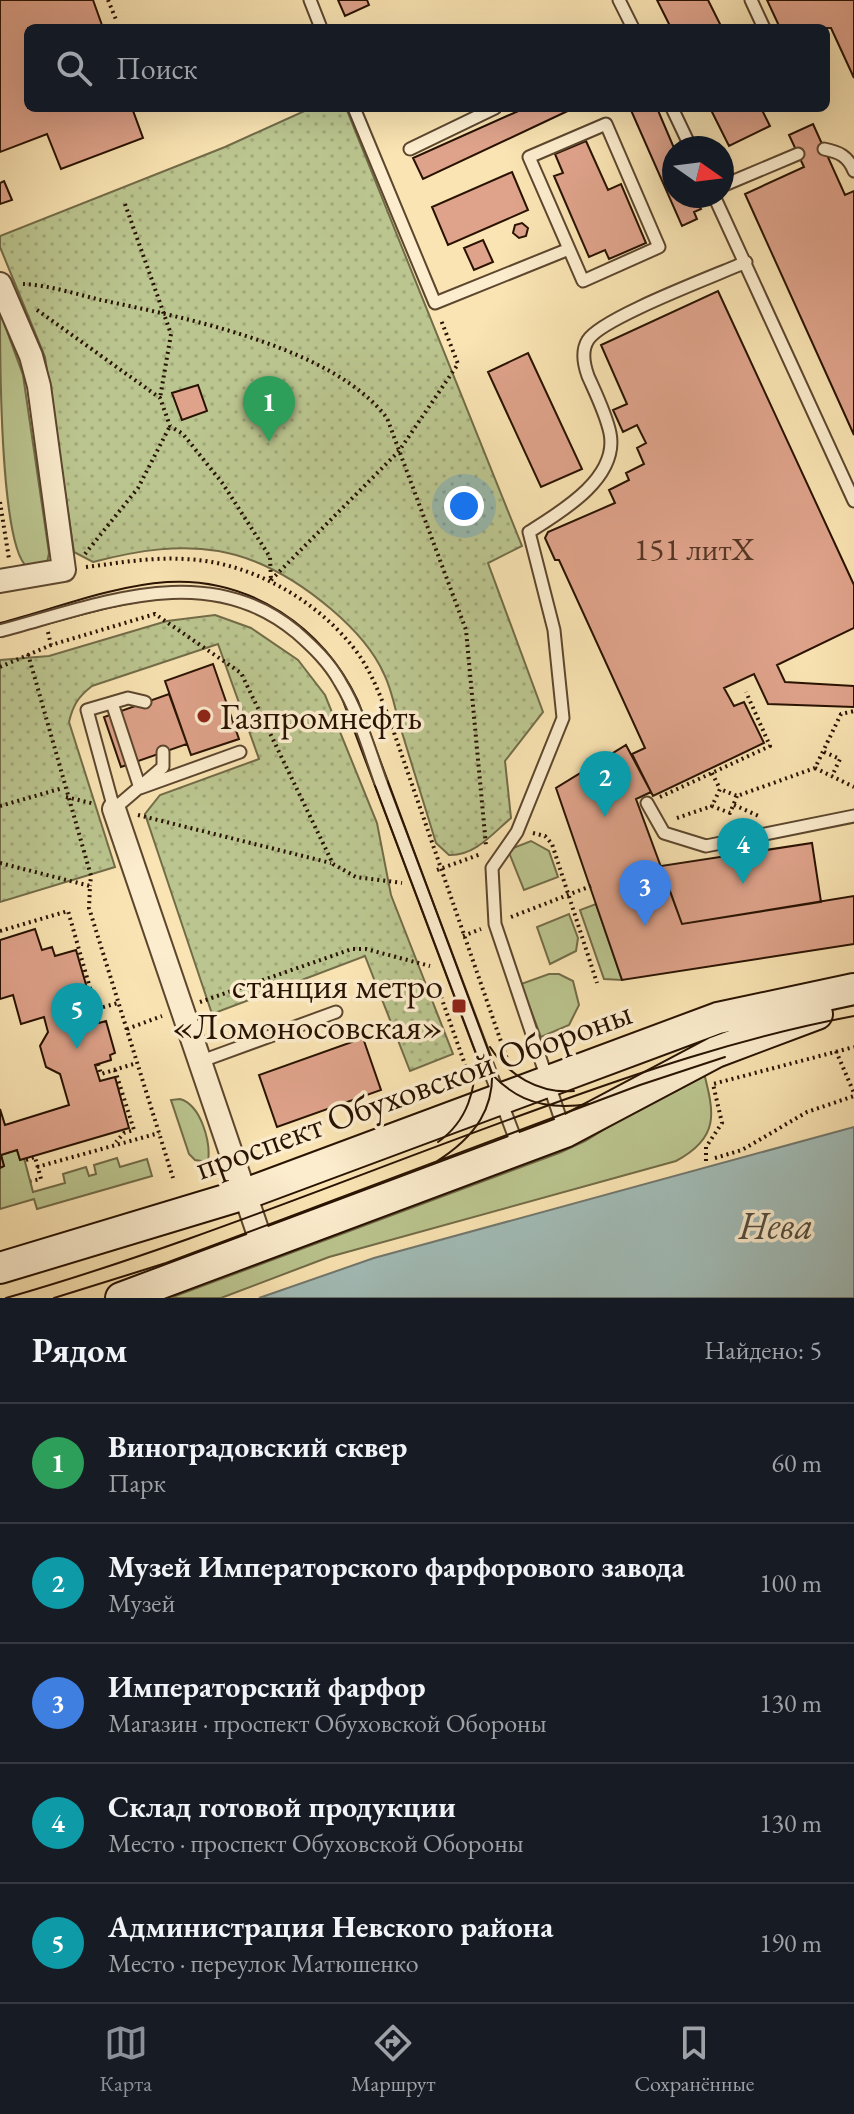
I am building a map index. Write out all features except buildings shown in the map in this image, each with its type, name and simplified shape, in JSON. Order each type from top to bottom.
[{"type":"main road","name":"проспект Обуховской Обороны","points":[[0,1268],[245,1194],[718,1018],[854,989]]},
{"type":"main road","points":[[121,1298],[520,1150],[565,1132],[681,1069],[754,1035],[854,1005]]},
{"type":"street","points":[[0,284],[31,356],[39,386],[64,570],[6,580]]},
{"type":"street","points":[[114,809],[263,1247]]},
{"type":"lane","points":[[310,0],[319,24]]},
{"type":"lane","points":[[619,0],[631,24]]},
{"type":"lane","points":[[751,0],[762,24]]},
{"type":"lane","points":[[356,112],[435,303],[569,249]]},
{"type":"lane","points":[[410,149],[487,112]]},
{"type":"lane","points":[[674,112],[685,136]]},
{"type":"lane","points":[[606,124],[659,247],[583,281],[569,249],[529,157],[606,124]]},
{"type":"lane","points":[[824,149],[838,151],[850,161],[854,171]]},
{"type":"lane","points":[[734,181],[798,154]]},
{"type":"lane","points":[[720,208],[854,501]]},
{"type":"lane","points":[[565,1132],[495,924],[492,868],[517,832],[563,718],[554,630],[529,532],[582,494],[599,475],[609,457],[611,436],[585,368],[583,355],[588,340],[610,322],[746,262]]},
{"type":"lane","points":[[0,631],[166,590],[204,591],[256,606],[291,628],[329,665],[346,691],[520,1150]]},
{"type":"lane","points":[[145,702],[128,698],[87,710],[114,809],[163,767],[163,752]]},
{"type":"lane","points":[[112,703],[140,788]]},
{"type":"lane","points":[[140,788],[240,752]]},
{"type":"lane","points":[[647,803],[664,833],[706,846],[854,816]]},
{"type":"lane","points":[[199,1062],[336,1012]]},
{"type":"path","points":[[108,0],[117,22]]},
{"type":"path","points":[[125,204],[171,334],[160,398],[170,426],[183,434],[223,484],[270,557],[271,580]]},
{"type":"path","points":[[0,284],[28,284],[163,313],[291,353],[351,382],[372,397],[387,418],[466,630],[483,833],[492,868]]},
{"type":"path","points":[[271,580],[399,451],[458,364],[435,303]]},
{"type":"path","points":[[35,309],[160,398]]},
{"type":"path","points":[[64,570],[92,548],[117,517],[138,488],[170,426]]},
{"type":"path","points":[[0,502],[6,580]]},
{"type":"path","points":[[64,570],[152,558],[219,562],[271,580],[329,624],[352,646],[372,677],[507,1059]]},
{"type":"path","points":[[0,667],[51,645],[155,614],[241,673],[333,864]]},
{"type":"path","points":[[48,631],[51,645]]},
{"type":"path","points":[[28,654],[63,788],[91,876],[89,908],[173,1178]]},
{"type":"path","points":[[647,803],[770,746],[746,692]]},
{"type":"path","points":[[712,773],[720,789],[737,796],[815,768],[841,714],[854,711]]},
{"type":"path","points":[[824,752],[840,759],[832,776]]},
{"type":"path","points":[[815,768],[854,787]]},
{"type":"path","points":[[0,806],[63,788]]},
{"type":"path","points":[[712,806],[720,789]]},
{"type":"path","points":[[659,825],[712,806],[730,813],[737,796]]},
{"type":"path","points":[[66,797],[333,864],[356,877],[399,884]]},
{"type":"path","points":[[517,832],[545,836],[552,844],[597,983]]},
{"type":"path","points":[[439,869],[487,852]]},
{"type":"path","points":[[0,863],[90,886]]},
{"type":"path","points":[[463,936],[591,886]]},
{"type":"path","points":[[0,931],[68,911],[96,1009],[118,1003]]},
{"type":"path","points":[[127,1029],[352,949],[366,949],[430,966]]},
{"type":"path","points":[[706,1161],[706,1147],[722,1123],[713,1084],[854,1047]]},
{"type":"path","points":[[715,1158],[742,1150],[807,1112],[854,1095],[836,1051]]},
{"type":"path","points":[[98,1064],[101,1074],[137,1063]]},
{"type":"path","points":[[115,1070],[134,1130],[124,1133],[115,1144]]},
{"type":"path","points":[[37,1167],[159,1133]]},
{"type":"path","points":[[26,1160],[35,1157],[41,1179],[31,1181]]},
{"type":"green space","points":[[302,112],[348,112],[522,546],[488,563],[543,712],[505,761],[511,818],[467,852],[449,855],[436,843],[387,680],[361,638],[331,609],[274,570],[218,551],[160,549],[93,562],[74,552],[45,357],[0,247],[0,236],[225,147]]},
{"type":"green space","points":[[0,312],[23,375],[49,553],[47,563],[27,567],[18,552],[7,488],[1,406]]},
{"type":"green space","points":[[215,615],[251,628],[298,660],[325,695],[377,823],[391,895],[453,1054],[410,1071],[365,956],[212,1014],[145,814],[160,795],[259,759],[218,644],[92,686],[80,698],[69,722],[115,867],[0,902],[0,660],[49,656],[167,621]]},
{"type":"green space","points":[[531,841],[549,851],[558,877],[524,890],[508,850]]},
{"type":"green space","points":[[596,904],[622,980],[604,979],[580,910]]},
{"type":"green space","points":[[569,914],[578,938],[576,951],[550,964],[537,927]]},
{"type":"green space","points":[[549,974],[559,974],[573,981],[579,1005],[569,1025],[541,1037],[521,984]]},
{"type":"green space","points":[[703,1069],[711,1111],[707,1133],[701,1143],[676,1161],[329,1257],[221,1298],[170,1298],[559,1153],[585,1141]]},
{"type":"green space","points":[[180,1099],[194,1109],[203,1125],[208,1162],[195,1160],[189,1154],[171,1100]]},
{"type":"green space","points":[[17,1150],[20,1159],[24,1158],[33,1192],[65,1183],[63,1174],[86,1167],[89,1176],[96,1174],[94,1165],[117,1158],[120,1167],[147,1159],[152,1176],[37,1209],[34,1199],[0,1209],[0,1168],[4,1166],[1,1155]]},
{"type":"water","name":"Нева","points":[[854,1127],[854,1298],[259,1298],[374,1258]]},
{"type":"tram line","points":[[0,623],[125,588],[167,582],[198,583],[227,588],[255,598],[280,612],[325,650],[358,701],[491,1058],[491,1092],[480,1120],[461,1143],[434,1163]]},
{"type":"tram line","points":[[0,637],[142,601],[186,598],[229,602],[269,618],[306,647],[340,693],[476,1054],[499,1081],[524,1098],[554,1106],[589,1104]]},
{"type":"tram line","points":[[6,1298],[204,1233],[650,1070],[771,1034],[854,1016]]},
{"type":"tram line","points":[[490,1047],[506,1066],[526,1081],[549,1089],[574,1091]]},
{"type":"tram line","points":[[438,1142],[457,1124],[468,1103],[476,1054]]},
{"type":"tram line","points":[[54,1298],[166,1263],[640,1085],[725,1057]]},
{"type":"place","name":"Виноградовский сквер","points":[[269,442]]},
{"type":"place","name":"Газпромнефть","points":[[204,716]]},
{"type":"place","name":"Музей Императорского фарфорового завода","points":[[605,817]]},
{"type":"place","name":"Склад готовой продукции","points":[[743,884]]},
{"type":"place","name":"Императорский фарфор","points":[[645,926]]},
{"type":"place","name":"станция метро «Ломоносовская»","points":[[459,1006]]},
{"type":"place","name":"Администрация Невского района","points":[[77,1049]]}]
